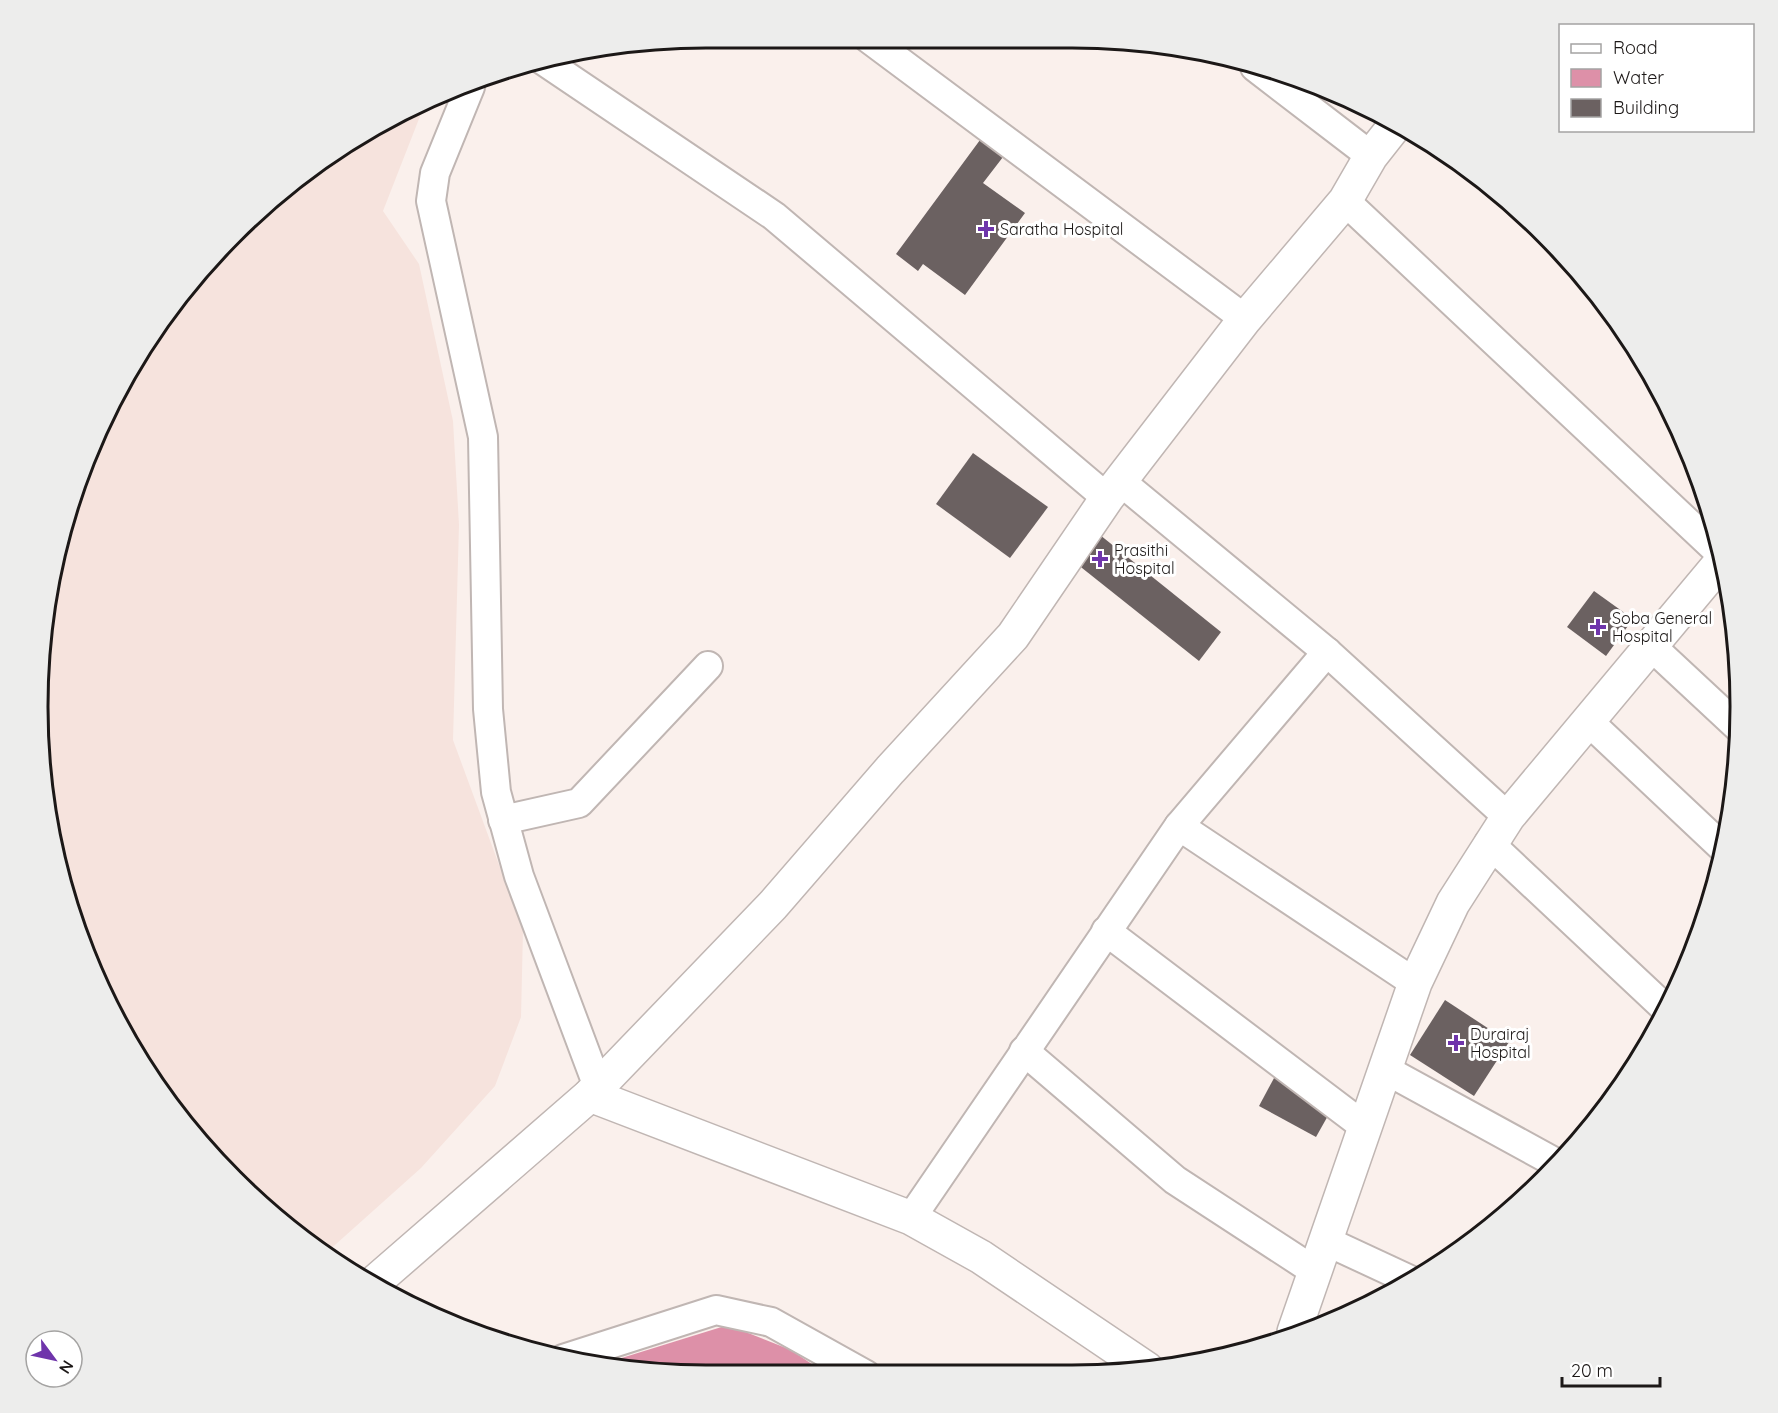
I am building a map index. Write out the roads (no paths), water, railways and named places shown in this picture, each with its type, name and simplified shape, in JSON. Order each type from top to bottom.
[{"type":"main road","points":[[379,1278],[594,1090],[772,905],[890,770],[1013,636],[1114,489],[1245,319],[1345,201],[1371,156],[1391,131]]},
{"type":"main road","points":[[1297,1325],[1415,983],[1453,903],[1508,817],[1715,569]]},
{"type":"main road","points":[[594,1090],[910,1218],[981,1257],[1136,1362]]},
{"type":"street","points":[[881,48],[1245,319]]},
{"type":"street","points":[[552,67],[774,216],[1114,489],[1327,652],[1508,817]]},
{"type":"street","points":[[1271,79],[1371,156]]},
{"type":"street","points":[[467,93],[435,173],[431,201],[483,437],[489,709],[496,792],[519,876],[594,1090]]},
{"type":"street","points":[[1345,201],[1710,543]]},
{"type":"street","points":[[1651,646],[1730,719]]},
{"type":"street","points":[[910,1218],[1179,826],[1327,652]]},
{"type":"street","points":[[503,820],[579,803],[708,666]]},
{"type":"street","points":[[1588,721],[1716,841]]},
{"type":"street","points":[[1179,826],[1415,983]]},
{"type":"street","points":[[1490,843],[1659,1003]]},
{"type":"street","points":[[1106,932],[1365,1127]]},
{"type":"street","points":[[1024,1051],[1175,1180],[1316,1272]]},
{"type":"street","points":[[1386,1070],[1549,1159]]},
{"type":"street","points":[[1326,1241],[1402,1276]]},
{"type":"street","points":[[582,1353],[716,1310],[771,1322],[848,1365]]},
{"type":"water","points":[[728,1325],[791,1350],[813,1365],[663,1364],[619,1359]]},
{"type":"place","name":"Saratha Hospital","points":[[986,229]]},
{"type":"place","name":"Prasithi Hospital","points":[[1100,559]]},
{"type":"place","name":"Soba General Hospital","points":[[1598,627]]},
{"type":"place","name":"Durairaj Hospital","points":[[1456,1043]]}]
